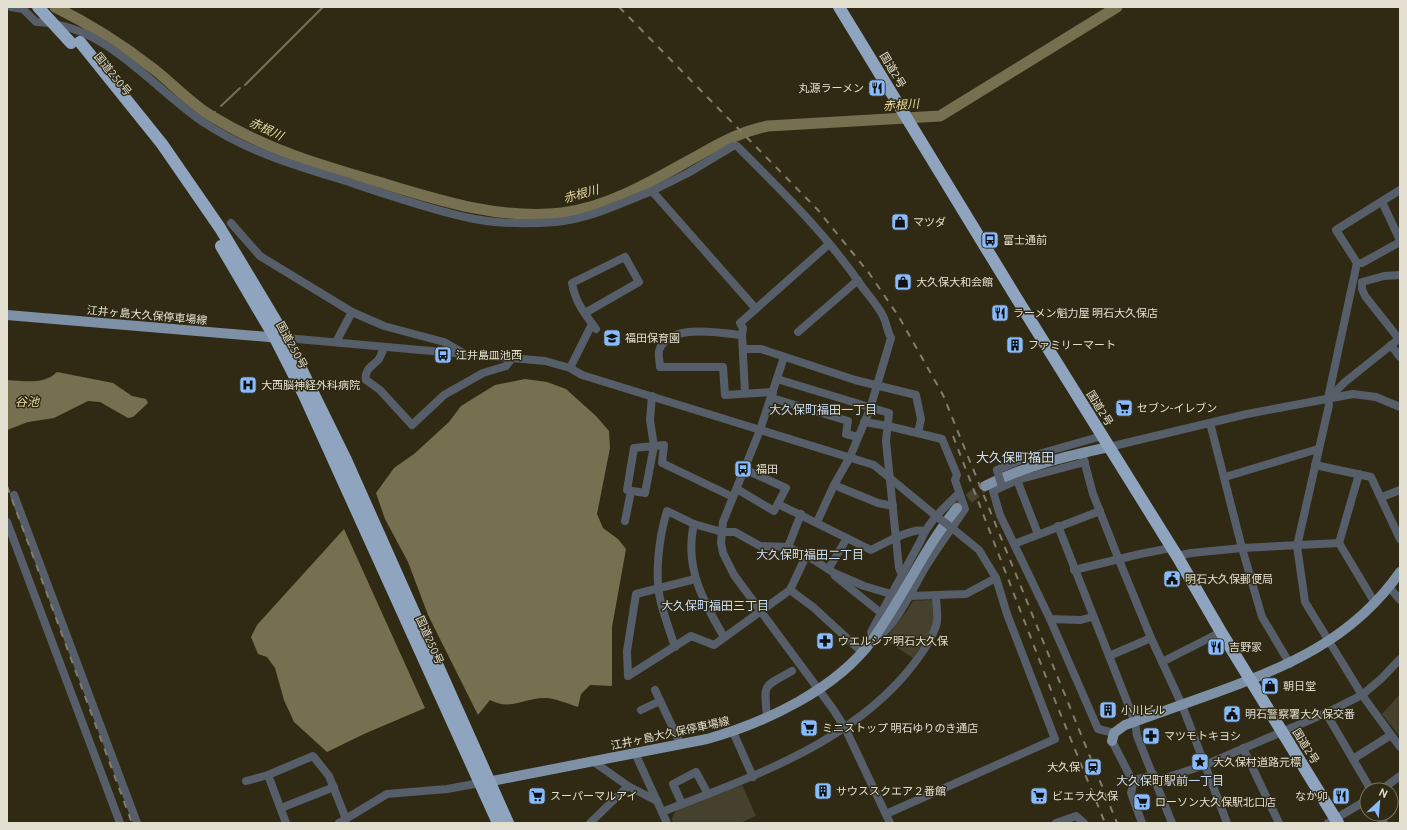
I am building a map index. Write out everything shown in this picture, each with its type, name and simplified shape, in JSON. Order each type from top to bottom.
[{"type":"highway","name":"国道250号","points":[[38,7],[75,43]]},
{"type":"highway","name":"国道250号","points":[[48,7],[75,43],[162,144],[220,228],[346,460],[485,782],[498,823]]},
{"type":"highway","name":"国道2号","points":[[839,7],[1174,552],[1334,821]]},
{"type":"highway","name":"国道250号","points":[[485,782],[508,823]]},
{"type":"main road","name":"江井ヶ島大久保停車場線","points":[[7,314],[280,338]]},
{"type":"main road","points":[[989,488],[1004,476],[1084,457],[1109,447]]},
{"type":"main road","name":"江井ヶ島大久保停車場線","points":[[485,782],[594,762],[680,743],[707,739],[733,732],[767,718],[819,688],[843,671],[873,639],[925,551],[957,508]]},
{"type":"main road","points":[[1113,737],[1118,729],[1290,664],[1329,642],[1363,616],[1390,588],[1400,572]]},
{"type":"street","points":[[11,7],[22,9],[36,22],[46,22],[77,30],[113,48],[142,74],[203,122],[225,135],[272,158],[466,218],[506,222],[557,222],[596,213],[652,191],[688,173],[733,146],[738,146],[798,207],[858,280],[884,318],[886,328],[891,338],[870,409],[850,457],[834,485],[817,522]]},
{"type":"street","points":[[1400,190],[1336,230],[1357,263],[1328,398],[1329,405],[1297,546],[1306,602],[1362,695],[1400,747]]},
{"type":"street","points":[[652,191],[756,309]]},
{"type":"street","points":[[1357,263],[1362,263],[1400,241],[1382,202]]},
{"type":"street","points":[[231,223],[260,256],[352,312],[384,326],[444,342],[464,354]]},
{"type":"street","points":[[746,393],[742,334],[743,328],[740,323],[829,244]]},
{"type":"street","points":[[570,368],[594,326],[585,313],[574,297],[572,283],[625,257],[640,282],[585,313]]},
{"type":"street","points":[[1328,398],[1345,382],[1399,338],[1365,296],[1362,289],[1362,282],[1384,276],[1400,275]]},
{"type":"street","points":[[798,332],[858,280]]},
{"type":"street","points":[[1352,286],[1362,289]]},
{"type":"street","points":[[336,342],[352,312]]},
{"type":"street","points":[[742,334],[688,332],[667,340],[660,348],[658,353],[660,366],[723,367],[725,395],[746,393],[772,395],[848,421],[846,434],[858,437]]},
{"type":"street","points":[[280,338],[546,361],[570,368],[582,375],[874,464],[979,550],[996,578],[1007,614],[1055,739],[886,814]]},
{"type":"street","points":[[444,342],[444,352]]},
{"type":"street","points":[[1391,345],[1400,357]]},
{"type":"street","points":[[384,347],[380,358],[367,370],[365,374],[366,380],[380,390],[412,425],[444,395],[483,373],[506,366],[512,358]]},
{"type":"street","points":[[743,349],[761,349],[878,386],[916,395],[921,419],[918,433]]},
{"type":"street","points":[[784,357],[760,430],[723,522],[721,543],[727,563],[819,688],[845,728],[890,823]]},
{"type":"street","points":[[777,379],[870,409],[889,413],[886,441],[896,537],[902,574]]},
{"type":"street","points":[[1109,447],[1210,423],[1328,398],[1353,394],[1376,397],[1397,406],[1400,398]]},
{"type":"street","points":[[652,396],[650,420],[654,446],[645,493],[626,490],[634,448],[654,446],[664,445],[662,463],[733,497]]},
{"type":"street","points":[[864,422],[888,426],[942,439],[957,475],[955,480],[965,510],[925,569],[899,613],[879,637],[873,639],[872,632],[924,531],[936,516],[959,493]]},
{"type":"street","points":[[1210,423],[1242,548],[1262,617],[1290,664]]},
{"type":"street","points":[[1002,487],[997,470],[1028,457],[1102,436]]},
{"type":"street","points":[[1225,477],[1318,449]]},
{"type":"street","points":[[1134,780],[1130,776],[1113,737],[1098,729],[1050,619],[1000,516],[989,488],[1002,487],[1017,480],[1084,457],[1093,494],[1162,662],[1182,704],[1227,823]]},
{"type":"street","points":[[1315,465],[1371,477],[1382,497],[1400,539]]},
{"type":"street","points":[[737,488],[774,511],[786,488],[744,469]]},
{"type":"street","points":[[1359,474],[1338,543],[1375,603]]},
{"type":"street","points":[[1017,480],[1038,534]]},
{"type":"street","points":[[834,485],[878,503],[893,506]]},
{"type":"street","points":[[1382,497],[1400,490]]},
{"type":"street","points":[[625,521],[631,491]]},
{"type":"street","points":[[14,495],[137,823]]},
{"type":"street","points":[[778,504],[871,550],[896,537],[920,530],[924,531]]},
{"type":"street","points":[[675,647],[660,601],[659,589],[659,540],[667,511],[694,524],[722,532],[735,532],[760,546],[788,547],[864,586],[891,594]]},
{"type":"street","points":[[1014,544],[1100,511]]},
{"type":"street","points":[[788,547],[800,514]]},
{"type":"street","points":[[7,522],[120,823]]},
{"type":"street","points":[[694,524],[693,559],[695,579],[705,605],[724,637]]},
{"type":"street","points":[[1058,526],[1092,617],[1135,722],[1137,736],[1172,823]]},
{"type":"street","points":[[831,570],[847,538]]},
{"type":"street","points":[[1074,570],[1119,560],[1174,552],[1191,553],[1242,548],[1338,543]]},
{"type":"street","points":[[695,579],[636,594],[627,651],[628,676],[691,636],[714,645],[790,590],[806,556]]},
{"type":"street","points":[[831,570],[836,577],[881,613]]},
{"type":"street","points":[[910,596],[966,594],[996,578]]},
{"type":"street","points":[[1390,588],[1400,600]]},
{"type":"street","points":[[790,590],[813,607],[862,652]]},
{"type":"street","points":[[662,812],[753,777],[845,728],[880,701],[910,669],[936,625],[936,596]]},
{"type":"street","points":[[1050,619],[1081,620],[1092,617]]},
{"type":"street","points":[[1162,662],[1221,632]]},
{"type":"street","points":[[1109,656],[1152,638]]},
{"type":"street","points":[[1134,780],[1155,778],[1205,764],[1326,713],[1362,695],[1398,664]]},
{"type":"street","points":[[767,718],[765,690],[767,685],[792,671]]},
{"type":"street","points":[[655,690],[680,743]]},
{"type":"street","points":[[641,710],[660,701]]},
{"type":"street","points":[[1326,713],[1366,782]]},
{"type":"street","points":[[733,732],[753,777]]},
{"type":"street","points":[[1353,759],[1391,735]]},
{"type":"street","points":[[1243,748],[1279,823]]},
{"type":"street","points":[[635,753],[667,823]]},
{"type":"street","points":[[246,781],[268,775],[313,756],[329,776],[334,787],[342,821],[387,794],[446,789],[485,782]]},
{"type":"street","points":[[594,762],[628,786],[657,801]]},
{"type":"street","points":[[682,804],[673,784],[696,772],[708,794]]},
{"type":"street","points":[[268,775],[286,823]]},
{"type":"street","points":[[1392,782],[1400,776]]},
{"type":"street","points":[[1134,780],[1131,793],[1142,823]]},
{"type":"street","points":[[590,823],[628,786]]},
{"type":"street","points":[[281,808],[334,787]]},
{"type":"street","points":[[1334,821],[1359,805]]},
{"type":"street","points":[[1056,823],[1076,816],[1084,823]]},
{"type":"shaded area","points":[[931,600],[933,602],[935,624],[913,658],[887,641],[886,638],[913,601]]},
{"type":"shaded area","points":[[1400,694],[1400,737],[1382,714]]},
{"type":"shaded area","points":[[742,785],[756,816],[740,823],[673,823],[672,818],[677,809]]},
{"type":"water","name":"谷池","points":[[57,372],[113,383],[132,396],[146,399],[148,403],[133,417],[128,418],[100,402],[88,401],[54,418],[28,422],[7,430],[7,380],[40,381]]},
{"type":"water","points":[[525,379],[547,382],[566,389],[596,416],[609,431],[610,448],[597,514],[603,528],[618,539],[626,549],[612,627],[612,686],[590,685],[581,694],[578,707],[549,698],[511,704],[497,703],[490,700],[478,715],[428,615],[408,562],[385,519],[376,493],[394,468],[414,454],[449,422],[461,406],[495,385]]},
{"type":"water","points":[[344,529],[425,708],[364,734],[327,752],[294,722],[284,700],[275,668],[267,657],[258,654],[251,637],[257,625]]},
{"type":"waterway","name":"赤根川","points":[[55,7],[94,28],[131,52],[205,112],[255,139],[340,171],[428,197],[472,208],[517,214],[562,213],[598,205],[650,182],[724,141],[759,128],[768,126],[940,116],[1117,7]]},
{"type":"waterway","points":[[245,85],[323,7]]},
{"type":"waterway","points":[[221,106],[240,88]]},
{"type":"waterway","name":"赤根川","points":[[211,116],[215,112]]},
{"type":"tunnel","points":[[957,508],[985,486]]},
{"type":"railway","points":[[619,7],[817,209],[869,273],[899,317],[943,395],[1117,823]]},
{"type":"railway","points":[[953,436],[1056,703],[1105,823]]},
{"type":"railway","points":[[7,486],[132,823]]},
{"type":"place","name":"丸源ラーメン","points":[[877,88]]},
{"type":"place","name":"マツダ","points":[[900,222]]},
{"type":"place","name":"富士通前","points":[[990,240]]},
{"type":"place","name":"大久保大和会館","points":[[903,282]]},
{"type":"place","name":"ラーメン魁力屋 明石大久保店","points":[[1000,313]]},
{"type":"place","name":"福田保育園","points":[[612,338]]},
{"type":"place","name":"ファミリーマート","points":[[1015,345]]},
{"type":"place","name":"江井島皿池西","points":[[443,355]]},
{"type":"place","name":"大西脳神経外科病院","points":[[248,385]]},
{"type":"place","name":"セブン-イレブン","points":[[1124,408]]},
{"type":"place","name":"福田","points":[[743,469]]},
{"type":"place","name":"明石大久保郵便局","points":[[1172,579]]},
{"type":"place","name":"ウエルシア明石大久保","points":[[825,641]]},
{"type":"place","name":"吉野家","points":[[1216,647]]},
{"type":"place","name":"朝日堂","points":[[1270,686]]},
{"type":"place","name":"小川ビル","points":[[1108,710]]},
{"type":"place","name":"明石警察署大久保交番","points":[[1232,714]]},
{"type":"place","name":"ミニストップ 明石ゆりのき通店","points":[[809,728]]},
{"type":"place","name":"マツモトキヨシ","points":[[1151,736]]},
{"type":"place","name":"大久保村道路元標","points":[[1200,762]]},
{"type":"place","name":"大久保","points":[[1093,767]]},
{"type":"place","name":"サウススクエア２番館","points":[[823,791]]},
{"type":"place","name":"スーパーマルアイ","points":[[537,796]]},
{"type":"place","name":"ビエラ大久保","points":[[1039,796]]},
{"type":"place","name":"なか卯","points":[[1341,796]]},
{"type":"place","name":"ローソン大久保駅北口店","points":[[1142,802]]},
{"type":"district","name":"大久保町福田一丁目","points":[[823,410]]},
{"type":"district","name":"大久保町福田","points":[[1015,457]]},
{"type":"district","name":"大久保町福田二丁目","points":[[810,555]]},
{"type":"district","name":"大久保町福田三丁目","points":[[715,606]]},
{"type":"district","name":"大久保町駅前一丁目","points":[[1170,781]]}]
